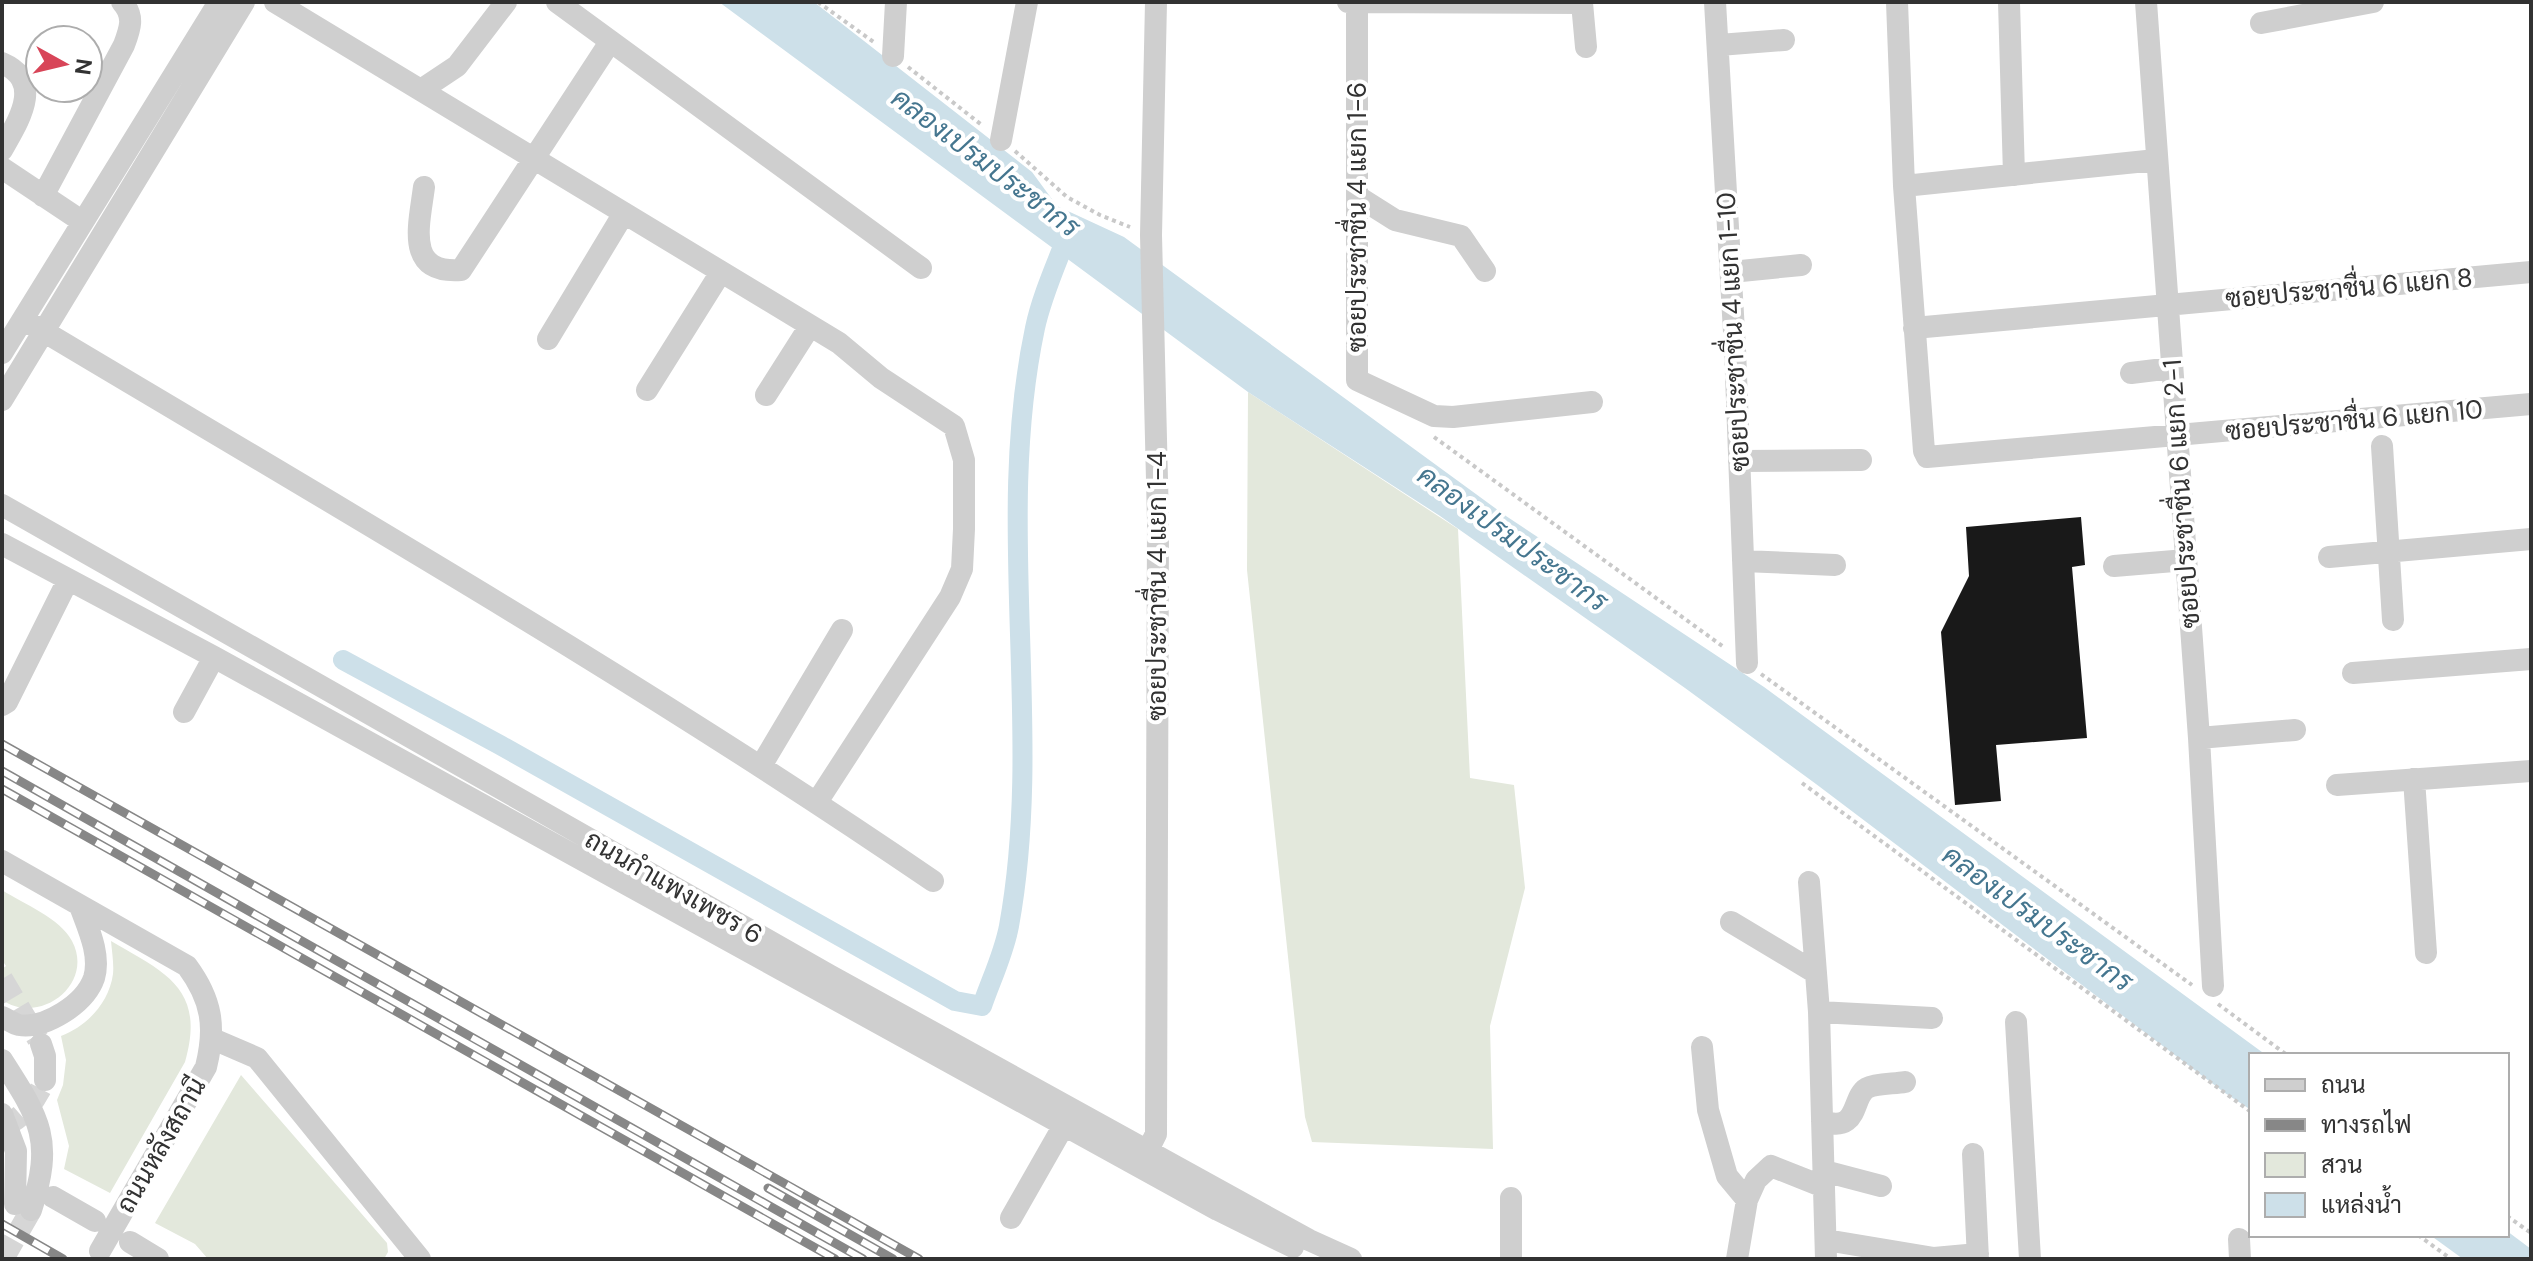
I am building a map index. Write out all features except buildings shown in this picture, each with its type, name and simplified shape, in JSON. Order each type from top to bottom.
[{"type":"street","points":[[43,196],[124,45],[132,22],[126,4],[122,2]]},
{"type":"street","points":[[2,353],[219,2]]},
{"type":"street","points":[[2,400],[244,2]]},
{"type":"street","points":[[275,2],[839,343],[881,378],[954,426],[964,460],[962,569],[950,597],[817,802]]},
{"type":"street","points":[[421,90],[457,66],[506,2]]},
{"type":"street","points":[[557,2],[921,268]]},
{"type":"street","points":[[893,56],[896,2]]},
{"type":"street","points":[[1001,140],[1027,2]]},
{"type":"street","name":"ซอยประชาชื่น 4 แยก 1-4","points":[[1144,1159],[1156,1134],[1158,521],[1151,235],[1156,2]]},
{"type":"street","points":[[1354,2],[1582,3],[1586,47]]},
{"type":"street","name":"ซอยประชาชื่น 4 แยก 1-6","points":[[1354,2],[1357,380],[1434,416],[1453,417],[1592,402]]},
{"type":"street","name":"ซอยประชาชื่น 4 แยก 1-10","points":[[1715,2],[1731,272],[1747,663]]},
{"type":"street","points":[[1897,2],[1904,186],[1914,328]]},
{"type":"street","points":[[2009,2],[2014,175]]},
{"type":"street","name":"ซอยประชาชื่น 6 แยก 2-1","points":[[2146,2],[2199,738],[2209,993]]},
{"type":"street","points":[[2261,23],[2348,4],[2373,2]]},
{"type":"street","points":[[1719,45],[1784,40]]},
{"type":"street","points":[[424,187],[419,247],[427,262],[434,267],[444,271],[461,270],[610,42]]},
{"type":"street","points":[[2,63],[14,69],[26,86],[23,111],[2,150]]},
{"type":"street","points":[[1904,186],[2156,160]]},
{"type":"street","points":[[2,168],[83,222]]},
{"type":"street","points":[[1357,196],[1395,220],[1461,236],[1485,271]]},
{"type":"street","points":[[548,339],[624,213]]},
{"type":"street","points":[[1731,272],[1801,265]]},
{"type":"street","points":[[647,390],[721,272]]},
{"type":"street","name":"ซอยประชาชื่น 6 แยก 8","points":[[1914,328],[2531,272]]},
{"type":"street","points":[[23,319],[580,653],[817,802],[933,881]]},
{"type":"street","points":[[766,395],[810,326]]},
{"type":"street","name":"ซอยประชาชื่น 6 แยก 10","points":[[1914,328],[1927,457],[2531,404]]},
{"type":"street","points":[[2131,373],[2172,368]]},
{"type":"street","points":[[2382,446],[2393,620]]},
{"type":"street","points":[[1739,461],[1861,460]]},
{"type":"street","name":"ถนนกำแพงเพชร 6","points":[[2,505],[829,975],[1144,1159],[1272,1249],[1316,1259]]},
{"type":"street","points":[[2329,557],[2531,539]]},
{"type":"street","name":"ถนนกำแพงเพชร 6","points":[[2,544],[214,657],[1064,1125],[1144,1159],[1351,1259]]},
{"type":"street","points":[[2114,566],[2186,560]]},
{"type":"street","points":[[1743,561],[1835,565]]},
{"type":"street","points":[[2,705],[7,702],[68,580]]},
{"type":"street","points":[[761,766],[842,630]]},
{"type":"street","points":[[184,712],[214,657]]},
{"type":"street","points":[[2353,673],[2531,659]]},
{"type":"street","points":[[2199,738],[2295,730]]},
{"type":"street","points":[[2337,785],[2531,771]]},
{"type":"street","points":[[2414,779],[2426,953]]},
{"type":"street","name":"ถนนหลังสถานี","points":[[2,861],[187,966],[201,985],[209,1008],[213,1039],[206,1067],[100,1251]]},
{"type":"street","points":[[1809,882],[1819,1012],[1826,1249],[1934,1258],[1978,1256],[1973,1154]]},
{"type":"street","points":[[2,1017],[19,1025],[51,1020],[78,1004],[94,978],[94,945],[80,906]]},
{"type":"street","points":[[1731,922],[1816,973]]},
{"type":"street","points":[[1819,1012],[1932,1018]]},
{"type":"street","points":[[2016,1022],[2030,1259]]},
{"type":"street","points":[[213,1039],[257,1058],[410,1255]]},
{"type":"street","points":[[41,1044],[45,1056],[45,1080]]},
{"type":"street","points":[[1702,1047],[1708,1110],[1727,1176],[1747,1200]]},
{"type":"street","points":[[2,1060],[27,1098],[39,1125],[44,1151],[41,1181],[23,1207],[16,1151],[2,1114]]},
{"type":"street","points":[[1822,1121],[1830,1124],[1846,1121],[1856,1111],[1859,1096],[1867,1088],[1905,1082]]},
{"type":"street","points":[[1011,1218],[1064,1125]]},
{"type":"street","points":[[1737,1259],[1747,1200],[1756,1180],[1771,1166],[1824,1179],[1881,1186]]},
{"type":"street","points":[[53,1197],[95,1221]]},
{"type":"street","points":[[1511,1198],[1511,1259]]},
{"type":"street","points":[[130,1242],[158,1259]]},
{"type":"path","points":[[1433,435],[2209,993],[2284,1053]]},
{"type":"path","points":[[1802,783],[2249,1111]]},
{"type":"path","points":[[2509,1217],[2531,1233]]},
{"type":"path","points":[[2421,1237],[2451,1259]]},
{"type":"green space","points":[[1248,392],[1458,529],[1470,778],[1514,785],[1525,888],[1490,1026],[1493,1149],[1312,1142],[1305,1117],[1247,570]]},
{"type":"green space","points":[[2,890],[50,918],[72,941],[77,957],[76,972],[70,985],[47,1004],[32,1008],[17,1007],[2,1000],[2,969],[6,966],[2,960]]},
{"type":"green space","points":[[111,941],[149,963],[176,986],[185,1000],[190,1017],[190,1037],[185,1062],[110,1193],[64,1169],[69,1146],[57,1100],[63,1085],[66,1060],[61,1036],[88,1020],[107,995],[113,974]]},
{"type":"green space","points":[[241,1075],[387,1243],[388,1252],[384,1259],[208,1259],[195,1244],[155,1223]]},
{"type":"water","name":"คลองเปรมประชากร","points":[[719,2],[814,2],[1032,172],[1057,206],[1124,237],[1506,516],[1764,687],[2263,1053],[2249,1053],[2249,1109],[1685,688],[1440,516],[1248,392]]},
{"type":"water","points":[[2509,1232],[2531,1249],[2531,1259],[2463,1259],[2433,1237],[2509,1237]]},
{"type":"waterway","name":"คลองเปรมประชากร","points":[[343,660],[955,1001],[982,1006],[1007,936],[1019,852],[1022,702],[1018,477],[1023,402],[1038,316],[1069,231]]},
{"type":"tunnel","points":[[2,979],[38,1039]]},
{"type":"tunnel","points":[[2,1126],[22,1114],[45,1080]]},
{"type":"tunnel","points":[[3,1259],[31,1210]]},
{"type":"railway","points":[[2,744],[919,1259]]},
{"type":"railway","points":[[2,771],[863,1259]]},
{"type":"railway","points":[[2,789],[835,1259]]},
{"type":"railway","points":[[768,1188],[893,1259]]},
{"type":"railway","points":[[2,1224],[63,1259]]}]
